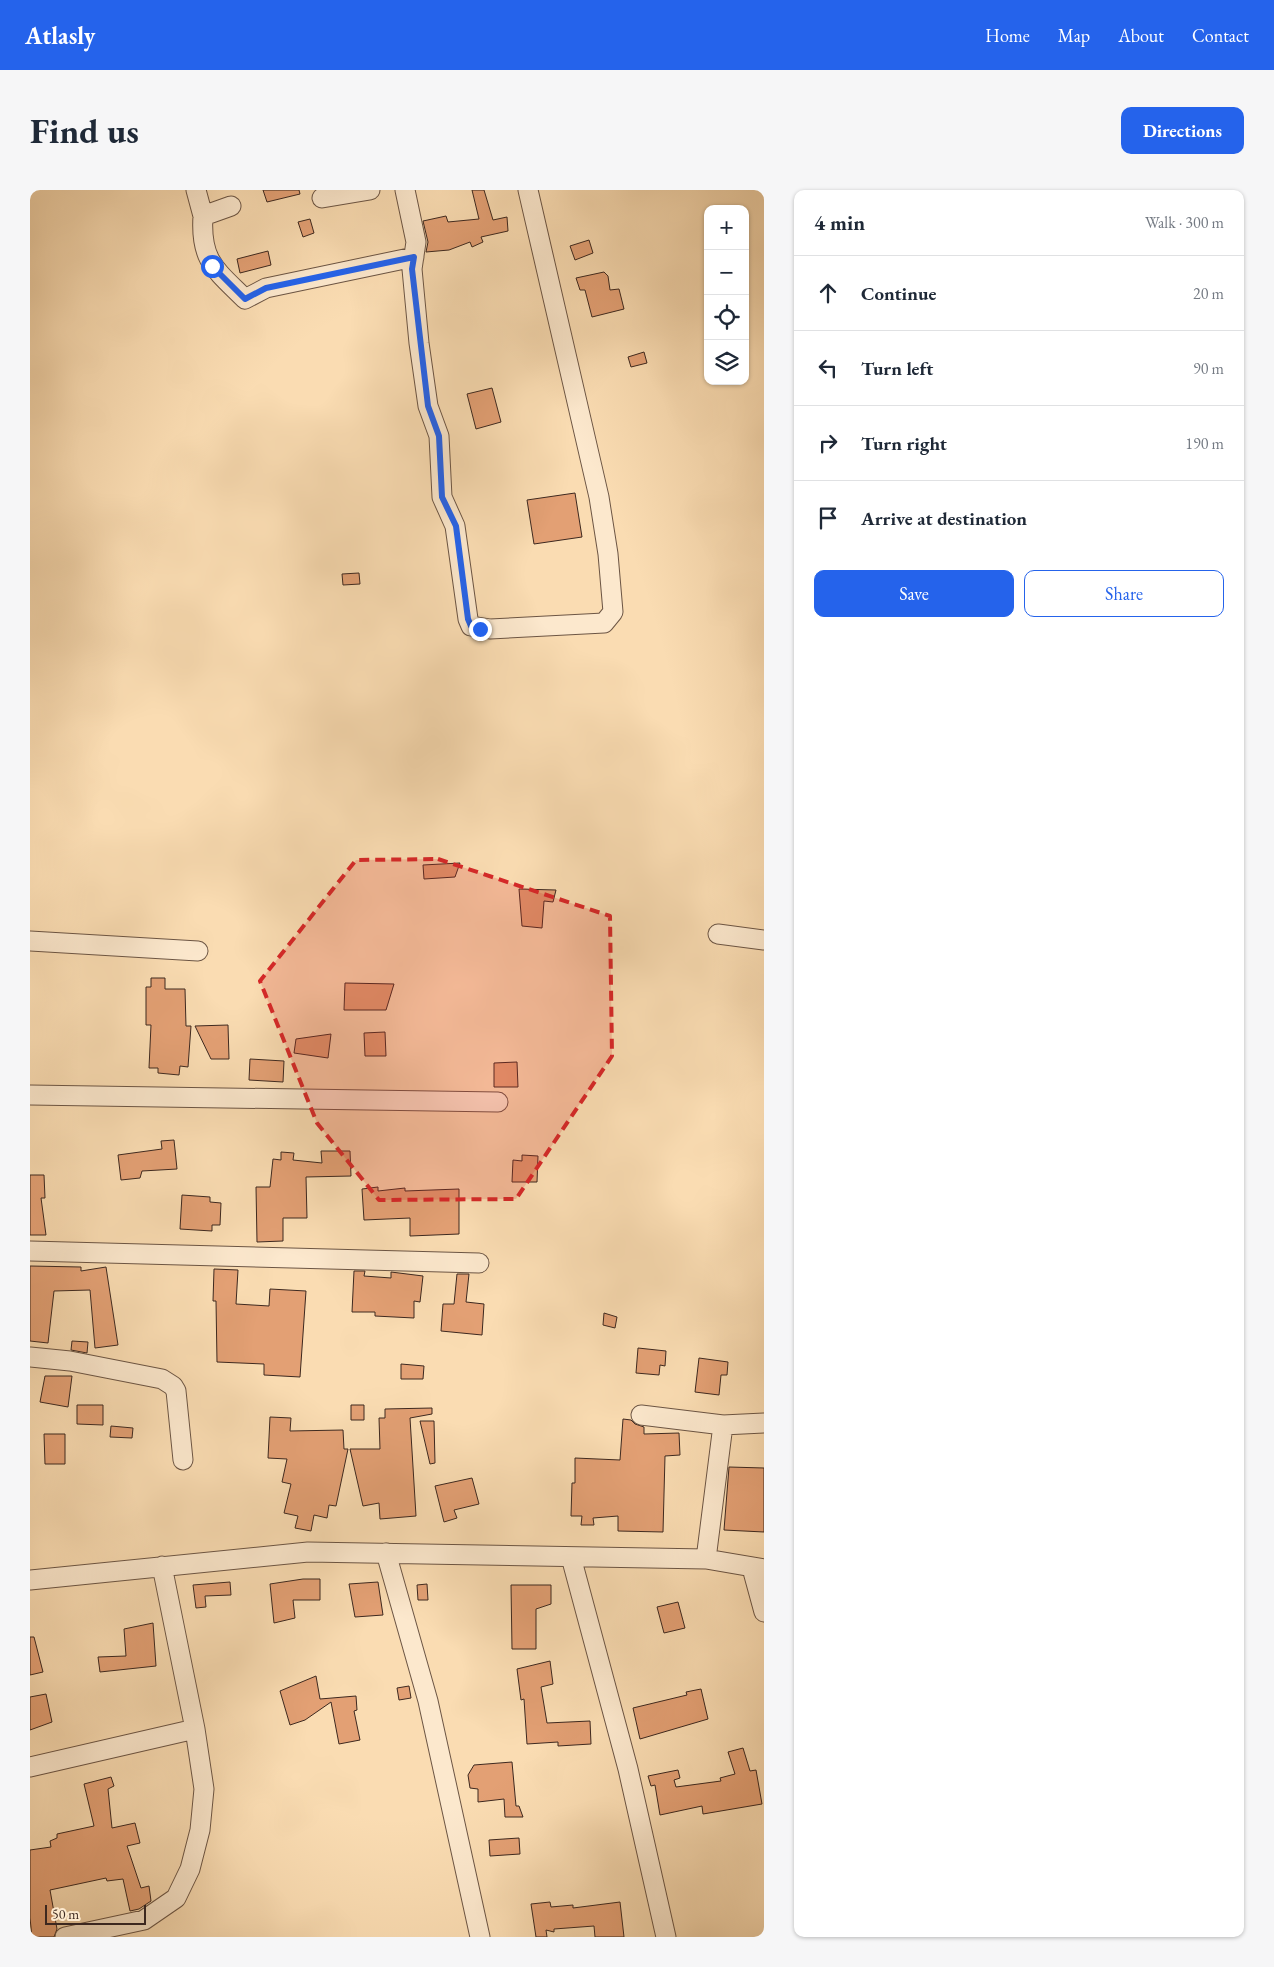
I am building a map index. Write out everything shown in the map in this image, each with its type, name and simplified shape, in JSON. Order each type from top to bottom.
[{"type":"street","points":[[196,190],[203,216],[202,239],[212,266],[245,299],[266,288],[414,257]]},
{"type":"street","points":[[322,198],[370,190]]},
{"type":"street","points":[[404,190],[416,242],[412,269],[419,343],[428,406],[439,436],[442,497],[456,526],[468,619],[471,626],[490,629],[604,622],[613,612],[607,544],[598,497],[528,190]]},
{"type":"street","points":[[203,216],[231,206]]},
{"type":"street","points":[[718,934],[764,940]]},
{"type":"street","points":[[30,941],[198,951]]},
{"type":"street","points":[[30,1095],[498,1102]]},
{"type":"street","points":[[30,1251],[479,1263]]},
{"type":"street","points":[[30,1356],[70,1361],[162,1379],[173,1386],[176,1391],[183,1460]]},
{"type":"street","points":[[641,1415],[723,1425],[764,1424]]},
{"type":"street","points":[[706,1559],[723,1425]]},
{"type":"street","points":[[30,1580],[308,1552],[706,1559],[758,1568],[764,1612]]},
{"type":"street","points":[[386,1553],[428,1701],[480,1937]]},
{"type":"street","points":[[571,1557],[628,1769],[666,1937]]},
{"type":"street","points":[[65,1937],[144,1920],[176,1898],[190,1869],[200,1830],[204,1789],[195,1729],[162,1566]]},
{"type":"street","points":[[30,1767],[195,1729]]},
{"type":"highlighted area","points":[[438,859],[610,916],[612,1056],[516,1199],[379,1200],[317,1123],[260,981],[356,860]]},
{"type":"building","points":[[263,190],[299,190],[300,194],[267,202]]},
{"type":"building","points":[[472,190],[484,190],[493,220],[507,217],[508,231],[481,237],[483,242],[472,247],[470,242],[449,250],[426,252],[428,242],[423,221],[446,216],[448,222],[479,219]]},
{"type":"building","points":[[310,219],[314,233],[303,237],[298,222]]},
{"type":"building","points":[[589,240],[593,253],[575,260],[570,246]]},
{"type":"building","points":[[268,251],[271,265],[240,273],[237,259]]},
{"type":"building","points":[[604,272],[608,276],[610,290],[619,289],[624,309],[592,317],[585,290],[580,290],[576,278]]},
{"type":"building","points":[[644,352],[647,363],[631,367],[628,357]]},
{"type":"building","points":[[492,388],[501,422],[476,429],[467,394]]},
{"type":"building","points":[[575,493],[582,537],[534,544],[527,500]]},
{"type":"building","points":[[359,573],[360,584],[343,585],[342,574]]},
{"type":"building","points":[[460,863],[455,877],[424,879],[423,865]]},
{"type":"building","points":[[519,889],[556,890],[553,902],[544,901],[542,928],[522,926]]},
{"type":"building","points":[[151,978],[165,978],[165,989],[185,989],[186,1026],[191,1026],[188,1067],[180,1066],[179,1075],[158,1073],[158,1068],[149,1068],[151,1025],[146,1025],[146,987],[151,987]]},
{"type":"building","points":[[345,983],[394,984],[386,1010],[344,1010]]},
{"type":"building","points":[[228,1025],[229,1059],[211,1059],[195,1026]]},
{"type":"building","points":[[385,1032],[386,1056],[365,1056],[364,1033]]},
{"type":"building","points":[[331,1034],[328,1058],[294,1053],[296,1039]]},
{"type":"building","points":[[250,1059],[284,1061],[283,1082],[249,1080]]},
{"type":"building","points":[[517,1062],[518,1087],[494,1087],[494,1063]]},
{"type":"building","points":[[174,1140],[177,1169],[142,1171],[140,1178],[121,1180],[118,1155],[162,1149],[161,1141]]},
{"type":"building","points":[[321,1151],[350,1151],[351,1176],[306,1177],[307,1218],[283,1218],[283,1241],[257,1242],[256,1187],[270,1187],[273,1159],[281,1160],[281,1152],[294,1153],[293,1160],[322,1163]]},
{"type":"building","points":[[522,1155],[538,1156],[537,1182],[512,1182],[513,1160],[522,1161]]},
{"type":"building","points":[[30,1175],[44,1175],[45,1198],[41,1198],[46,1235],[30,1235]]},
{"type":"building","points":[[378,1187],[378,1191],[405,1188],[405,1191],[459,1189],[459,1234],[410,1236],[410,1218],[364,1220],[362,1189]]},
{"type":"building","points":[[182,1195],[210,1197],[210,1202],[221,1203],[220,1225],[212,1225],[212,1231],[180,1229]]},
{"type":"building","points":[[30,1266],[81,1267],[81,1271],[106,1267],[118,1345],[95,1348],[90,1290],[54,1291],[48,1343],[30,1341]]},
{"type":"building","points":[[214,1269],[238,1270],[236,1304],[269,1306],[270,1289],[306,1291],[300,1377],[264,1375],[264,1364],[217,1362],[216,1301],[213,1301]]},
{"type":"building","points":[[354,1271],[365,1271],[364,1276],[391,1278],[391,1272],[423,1276],[420,1302],[414,1301],[414,1318],[375,1316],[375,1312],[352,1312]]},
{"type":"building","points":[[457,1274],[469,1274],[466,1302],[484,1304],[482,1335],[441,1331],[443,1304],[454,1304]]},
{"type":"building","points":[[604,1313],[617,1317],[615,1328],[603,1325]]},
{"type":"building","points":[[72,1341],[88,1342],[87,1353],[71,1350]]},
{"type":"building","points":[[638,1348],[666,1351],[665,1366],[660,1365],[659,1375],[636,1373]]},
{"type":"building","points":[[699,1358],[728,1362],[727,1375],[721,1375],[719,1395],[695,1392]]},
{"type":"building","points":[[401,1364],[424,1366],[423,1379],[401,1379]]},
{"type":"building","points":[[45,1376],[72,1376],[68,1407],[40,1402]]},
{"type":"building","points":[[77,1405],[103,1405],[103,1425],[77,1424]]},
{"type":"building","points":[[351,1405],[364,1405],[364,1420],[351,1420]]},
{"type":"building","points":[[432,1408],[432,1414],[410,1418],[416,1516],[380,1519],[379,1503],[363,1506],[350,1449],[380,1449],[379,1418],[385,1418],[385,1409]]},
{"type":"building","points":[[270,1417],[291,1418],[290,1431],[343,1430],[344,1449],[348,1449],[336,1506],[329,1505],[327,1518],[314,1515],[311,1531],[295,1528],[298,1516],[284,1513],[291,1484],[282,1482],[287,1459],[268,1458]]},
{"type":"building","points":[[623,1419],[631,1420],[635,1424],[644,1427],[644,1434],[679,1433],[680,1455],[665,1456],[663,1532],[618,1531],[618,1516],[593,1518],[594,1525],[581,1525],[582,1516],[571,1516],[572,1483],[575,1483],[575,1458],[620,1460]]},
{"type":"building","points":[[420,1421],[434,1421],[435,1463],[430,1464]]},
{"type":"building","points":[[111,1426],[133,1428],[132,1438],[110,1437]]},
{"type":"building","points":[[44,1434],[65,1434],[65,1464],[45,1464]]},
{"type":"building","points":[[729,1467],[764,1468],[764,1532],[724,1530]]},
{"type":"building","points":[[472,1478],[479,1504],[454,1510],[457,1518],[444,1522],[435,1486]]},
{"type":"building","points":[[303,1579],[320,1579],[320,1600],[293,1600],[295,1618],[274,1623],[270,1584]]},
{"type":"building","points":[[230,1582],[231,1595],[205,1596],[206,1607],[196,1608],[193,1585]]},
{"type":"building","points":[[378,1582],[383,1615],[355,1617],[349,1584]]},
{"type":"building","points":[[427,1584],[428,1600],[418,1600],[417,1585]]},
{"type":"building","points":[[511,1585],[551,1585],[551,1604],[536,1609],[536,1649],[512,1649]]},
{"type":"building","points":[[678,1602],[685,1628],[664,1633],[657,1607]]},
{"type":"building","points":[[153,1623],[156,1666],[100,1672],[98,1657],[126,1656],[124,1629]]},
{"type":"building","points":[[30,1637],[34,1637],[43,1672],[30,1675]]},
{"type":"building","points":[[550,1661],[553,1684],[541,1687],[547,1723],[590,1721],[591,1744],[558,1746],[558,1742],[527,1744],[524,1699],[521,1700],[517,1669]]},
{"type":"building","points":[[316,1676],[320,1699],[356,1696],[357,1710],[354,1711],[360,1740],[339,1744],[331,1702],[305,1720],[290,1725],[280,1691]]},
{"type":"building","points":[[409,1686],[411,1698],[399,1700],[397,1688]]},
{"type":"building","points":[[701,1689],[708,1719],[640,1739],[633,1708],[687,1695],[686,1692]]},
{"type":"building","points":[[46,1694],[52,1722],[30,1730],[30,1697]]},
{"type":"building","points":[[743,1748],[750,1771],[756,1770],[762,1804],[703,1814],[702,1806],[660,1815],[655,1785],[651,1786],[648,1776],[678,1770],[680,1778],[674,1780],[676,1787],[721,1781],[720,1778],[735,1774],[728,1752]]},
{"type":"building","points":[[512,1762],[516,1806],[519,1806],[523,1817],[505,1817],[504,1799],[478,1802],[478,1789],[470,1788],[468,1775],[474,1765]]},
{"type":"building","points":[[111,1777],[114,1786],[108,1789],[112,1828],[135,1823],[140,1843],[127,1846],[141,1888],[149,1886],[151,1901],[139,1909],[130,1911],[123,1879],[107,1881],[106,1878],[50,1890],[57,1929],[54,1937],[32,1937],[30,1918],[30,1850],[51,1847],[50,1841],[57,1838],[57,1834],[94,1826],[84,1784]]},
{"type":"building","points":[[519,1838],[520,1854],[490,1856],[489,1840]]},
{"type":"building","points":[[550,1902],[551,1907],[573,1905],[573,1908],[620,1902],[624,1937],[595,1937],[594,1926],[554,1929],[554,1932],[546,1930],[547,1937],[536,1937],[531,1904]]},
{"type":"route","points":[[212,266],[245,299],[266,288],[414,257],[412,269],[419,343],[428,406],[439,436],[442,497],[456,526],[468,619],[471,626],[480,629]]}]
